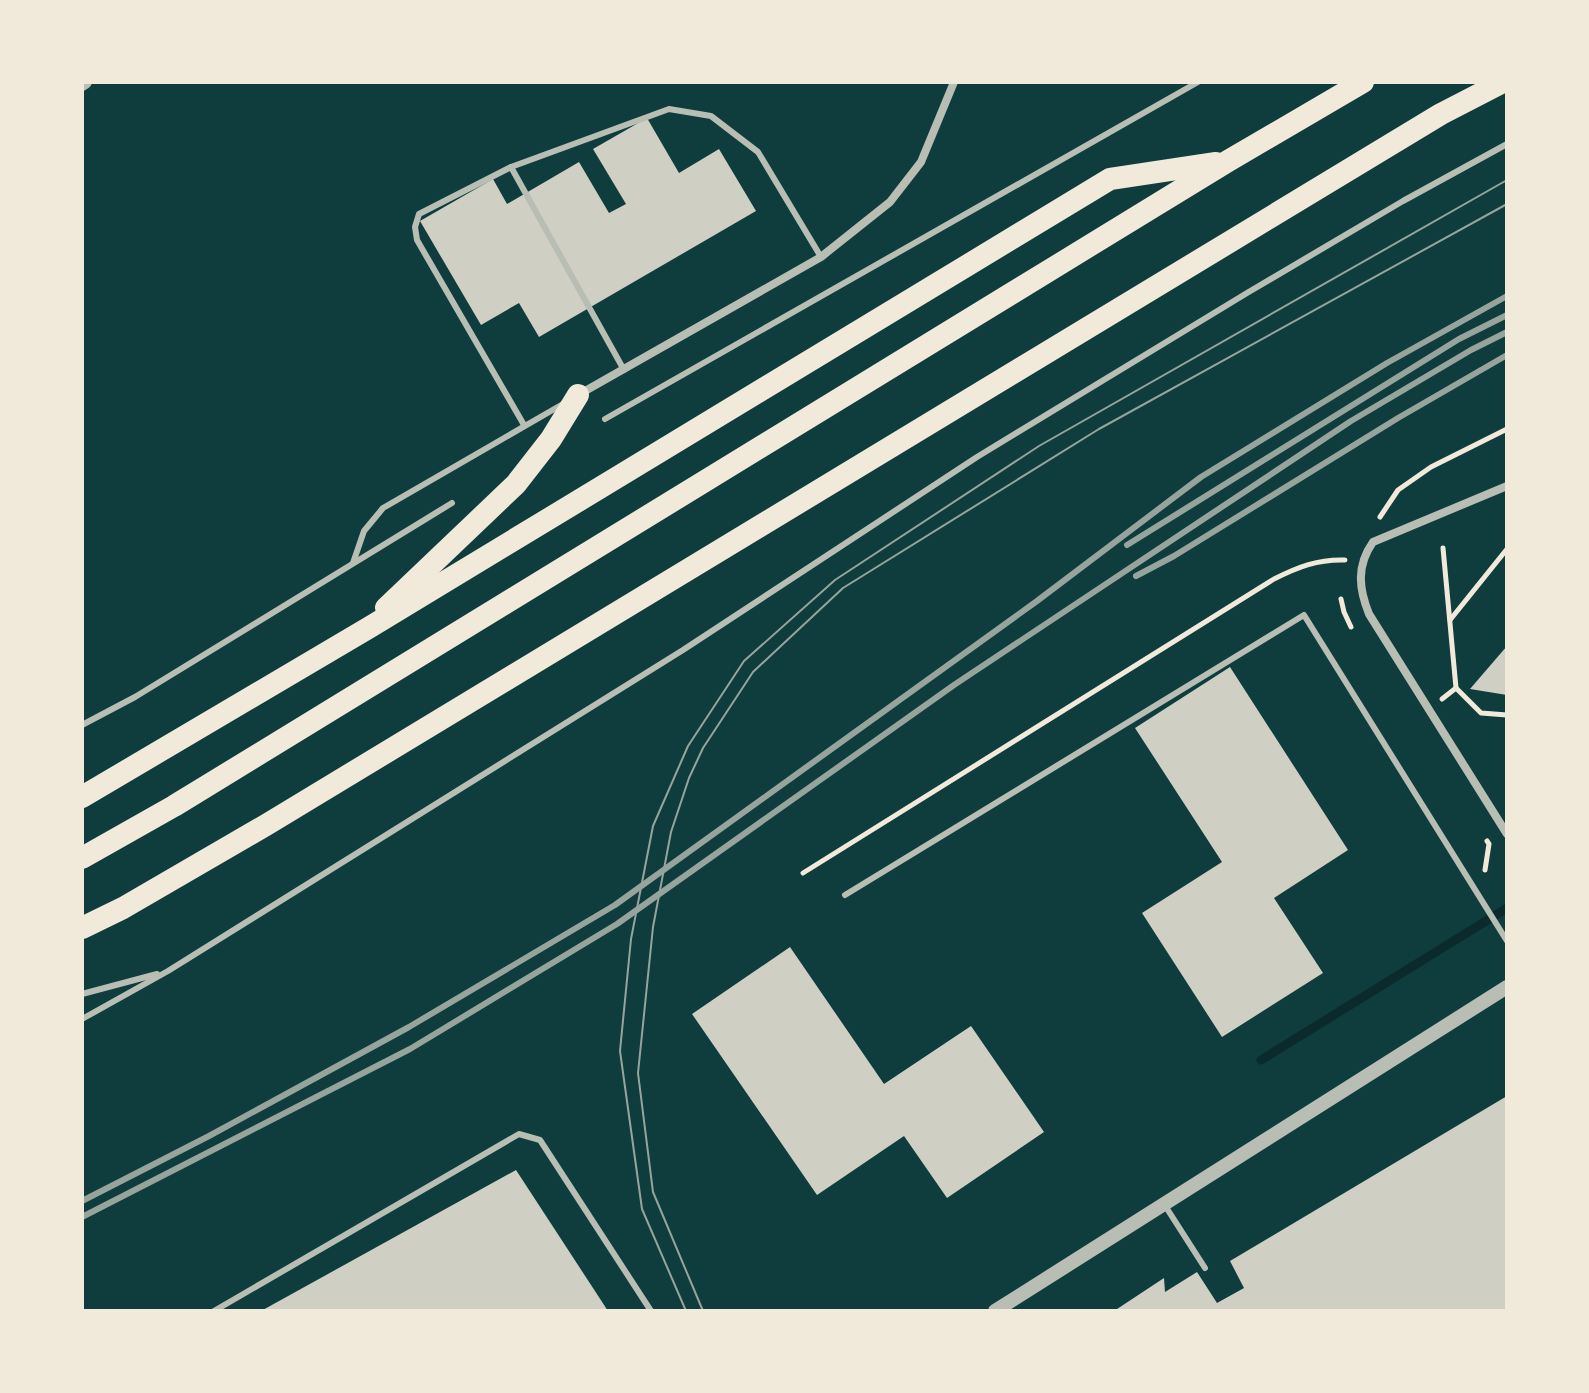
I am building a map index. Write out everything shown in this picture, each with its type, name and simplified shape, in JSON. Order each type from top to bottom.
[{"type":"highway","points":[[82,858],[201,790],[1228,161],[1363,82]]},
{"type":"highway","points":[[82,928],[123,908],[266,825],[1427,122],[1503,82]]},
{"type":"highway","points":[[82,797],[370,627],[1110,179],[1228,161]]},
{"type":"highway","points":[[370,627],[397,595],[516,484],[551,439],[578,395]]},
{"type":"street","points":[[578,395],[821,257],[890,202],[921,162],[954,82]]},
{"type":"street","points":[[1507,486],[1373,542],[1362,563],[1362,592],[1369,614],[1507,834]]},
{"type":"street","points":[[995,1311],[1507,987]]},
{"type":"lane","points":[[605,419],[1198,82]]},
{"type":"lane","points":[[524,425],[417,240],[415,227],[419,214],[511,167],[669,109],[711,116],[758,152],[821,257]]},
{"type":"lane","points":[[82,1019],[168,971],[683,650],[977,457],[1364,224],[1507,144]]},
{"type":"lane","points":[[511,167],[624,370]]},
{"type":"lane","points":[[353,563],[364,531],[383,508],[578,395]]},
{"type":"lane","points":[[82,725],[135,697],[452,503]]},
{"type":"lane","points":[[845,895],[1304,615],[1507,941]]},
{"type":"lane","points":[[82,994],[168,971]]},
{"type":"lane","points":[[214,1311],[519,1134],[540,1140],[651,1311]]},
{"type":"lane","points":[[1164,1204],[1205,1268]]},
{"type":"path","points":[[1371,524],[1380,517],[1398,490],[1431,467],[1507,429]]},
{"type":"path","points":[[1340,573],[1347,548]]},
{"type":"path","points":[[1443,548],[1456,688],[1481,713],[1507,715]]},
{"type":"path","points":[[1449,620],[1507,549]]},
{"type":"path","points":[[803,873],[1274,579],[1302,565],[1324,560],[1362,563]]},
{"type":"path","points":[[1339,589],[1344,612],[1354,631]]},
{"type":"path","points":[[1428,709],[1456,688]]},
{"type":"path","points":[[1480,831],[1489,844],[1482,901]]},
{"type":"building","points":[[647,118],[679,173],[719,149],[756,211],[539,337],[519,303],[481,325],[420,221],[493,179],[507,204],[579,162],[609,213],[626,204],[593,149]]},
{"type":"building","points":[[1507,646],[1507,695],[1470,689]]},
{"type":"building","points":[[1230,667],[1348,850],[1274,898],[1323,973],[1222,1037],[1142,913],[1222,862],[1135,728]]},
{"type":"building","points":[[790,947],[884,1084],[971,1026],[1044,1132],[947,1198],[904,1136],[817,1195],[692,1014]]},
{"type":"building","points":[[1507,1096],[1507,1311],[1114,1311],[1164,1278],[1165,1292],[1197,1272],[1217,1303],[1244,1288],[1230,1261]]},
{"type":"building","points":[[516,1170],[608,1311],[261,1311]]},
{"type":"waterway","points":[[1261,1060],[1507,908]]},
{"type":"tram line","points":[[686,1311],[642,1209],[620,1051],[631,939],[653,826],[688,746],[744,661],[835,580],[1039,446],[1507,180]]},
{"type":"tram line","points":[[703,1311],[653,1192],[638,1073],[653,927],[671,832],[689,778],[703,748],[753,672],[843,588],[1099,429],[1507,204]]},
{"type":"railway","points":[[82,1201],[409,1027],[615,905],[1037,601],[1201,477],[1387,363],[1507,296]]},
{"type":"railway","points":[[1127,545],[1459,339],[1507,315]]},
{"type":"railway","points":[[82,1217],[410,1049],[617,924],[954,685],[1351,421],[1507,332]]},
{"type":"railway","points":[[1136,576],[1507,355]]}]
